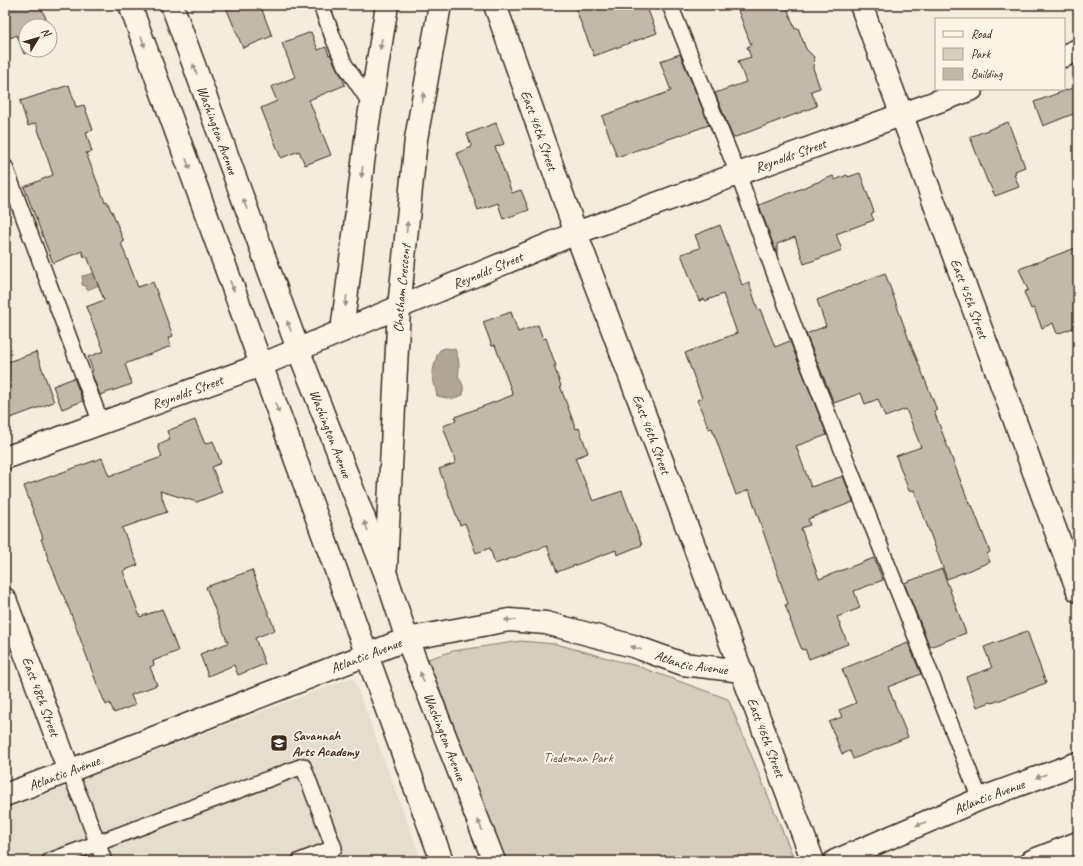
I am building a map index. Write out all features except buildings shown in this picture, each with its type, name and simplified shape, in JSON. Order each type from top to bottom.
[{"type":"street","points":[[130,5],[442,861]]},
{"type":"street","name":"Washington Avenue","points":[[172,5],[298,349],[386,575],[407,639],[494,861]]},
{"type":"street","points":[[342,331],[368,123],[387,5]]},
{"type":"street","name":"Chatham Crescent","points":[[386,575],[399,308],[416,139],[440,5]]},
{"type":"street","name":"East 46th Street","points":[[495,5],[576,233],[813,861]]},
{"type":"street","name":"East 45th Street","points":[[861,5],[1078,591]]},
{"type":"street","points":[[1065,56],[1078,50]]},
{"type":"street","name":"Reynolds Street","points":[[5,458],[261,365],[576,233],[969,90]]},
{"type":"street","name":"East 48th Street","points":[[5,599],[69,771]]},
{"type":"street","name":"Atlantic Avenue","points":[[5,795],[407,639],[509,620],[546,623],[633,646],[682,664],[742,672]]},
{"type":"street","name":"Atlantic Avenue","points":[[835,861],[980,799],[1078,763]]},
{"type":"street","points":[[1032,861],[1078,843]]},
{"type":"lane","points":[[321,5],[345,65],[371,104]]},
{"type":"lane","points":[[670,5],[738,174],[802,348],[980,799]]},
{"type":"lane","points":[[5,167],[101,423]]},
{"type":"lane","points":[[50,861],[97,842],[303,766],[334,848],[300,861]]},
{"type":"lane","points":[[69,771],[104,861]]},
{"type":"shaded area","points":[[115,262],[121,276],[87,290],[86,286],[82,285],[82,276],[91,274]]},
{"type":"shaded area","points":[[445,348],[455,349],[459,363],[458,377],[463,387],[463,395],[452,399],[437,396],[432,374],[437,355],[440,350]]},
{"type":"shaded area","name":"Savannah Arts Academy","points":[[353,677],[422,861],[5,861],[5,809]]},
{"type":"green space","name":"Tiedeman Park","points":[[521,641],[556,644],[637,666],[728,699],[795,861],[506,861],[428,659],[453,651]]},
{"type":"place","name":"Savannah Arts Academy","points":[[279,743]]}]
